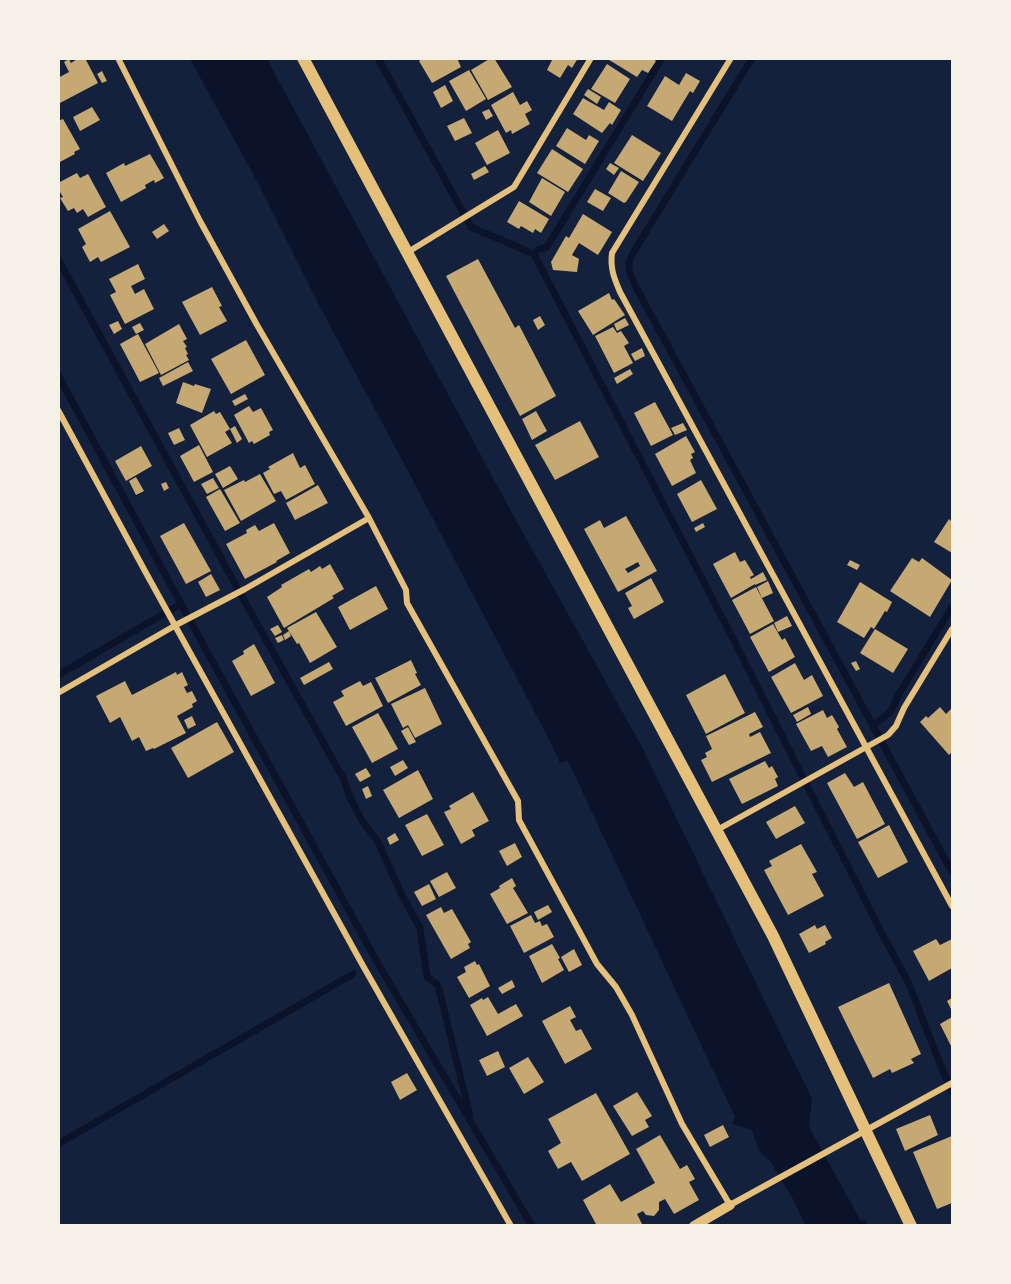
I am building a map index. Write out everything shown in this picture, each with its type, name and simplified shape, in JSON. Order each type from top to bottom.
[{"type":"main road","points":[[303,58],[773,936],[911,1226]]},
{"type":"street","points":[[118,58],[200,221],[257,325],[369,518],[406,590],[407,603],[518,801],[519,820],[597,964],[616,987],[632,1015],[682,1124],[730,1205]]},
{"type":"street","points":[[408,252],[514,187],[591,58]]},
{"type":"street","points":[[731,58],[612,253],[613,275],[620,292],[952,906]]},
{"type":"street","points":[[58,410],[362,964],[511,1226]]},
{"type":"street","points":[[58,693],[369,518]]},
{"type":"street","points":[[716,830],[888,735],[896,726],[904,708],[952,629]]},
{"type":"street","points":[[945,640],[952,648]]},
{"type":"street","points":[[694,1226],[952,1083]]},
{"type":"water","points":[[190,59],[267,59],[511,511],[643,749],[812,1099],[809,1127],[861,1221],[865,1220],[867,1225],[805,1225],[793,1199],[770,1161],[759,1151],[752,1130],[732,1124],[735,1117],[568,761],[560,763],[321,309],[259,185]]},
{"type":"building","points":[[79,58],[85,58],[98,83],[60,103],[58,78],[69,72],[64,62],[69,59],[71,63]]},
{"type":"building","points":[[423,58],[457,58],[461,67],[432,83],[419,61]]},
{"type":"building","points":[[494,58],[512,87],[488,100],[471,70]]},
{"type":"building","points":[[553,58],[578,58],[572,68],[568,65],[560,78],[547,70]]},
{"type":"building","points":[[606,58],[651,58],[656,61],[648,73],[642,70],[637,77]]},
{"type":"building","points":[[607,64],[630,79],[615,103],[591,89]]},
{"type":"building","points":[[469,70],[486,99],[466,111],[449,81]]},
{"type":"building","points":[[102,71],[107,81],[102,83],[97,74]]},
{"type":"building","points":[[686,73],[700,81],[693,93],[690,91],[672,121],[647,106],[665,76],[679,85]]},
{"type":"building","points":[[445,85],[453,101],[441,108],[433,92]]},
{"type":"building","points":[[588,89],[601,97],[597,104],[584,95]]},
{"type":"building","points":[[513,92],[520,105],[527,101],[532,110],[525,114],[530,124],[512,134],[511,130],[506,133],[491,105]]},
{"type":"building","points":[[583,98],[604,110],[609,102],[621,110],[612,125],[610,123],[602,133],[573,114]]},
{"type":"building","points":[[92,107],[100,120],[80,131],[73,117]]},
{"type":"building","points":[[489,109],[493,116],[486,120],[482,112]]},
{"type":"building","points":[[464,118],[472,133],[455,141],[447,126]]},
{"type":"building","points":[[63,119],[80,149],[58,163],[58,121]]},
{"type":"building","points":[[567,128],[586,140],[589,135],[599,141],[585,164],[556,146]]},
{"type":"building","points":[[498,130],[510,153],[487,165],[475,143]]},
{"type":"building","points":[[632,135],[661,153],[643,181],[614,163]]},
{"type":"building","points":[[552,149],[583,169],[568,192],[537,173]]},
{"type":"building","points":[[150,154],[164,178],[145,185],[146,188],[121,202],[106,173],[124,163],[125,166]]},
{"type":"building","points":[[610,163],[619,168],[614,175],[606,169]]},
{"type":"building","points":[[485,166],[489,172],[474,180],[471,174]]},
{"type":"building","points":[[621,171],[639,182],[624,203],[608,193]]},
{"type":"building","points":[[77,173],[80,178],[88,174],[106,207],[88,217],[83,209],[77,213],[74,208],[68,211],[60,198],[63,197],[58,189],[58,183]]},
{"type":"building","points":[[542,178],[565,192],[551,216],[529,202]]},
{"type":"building","points":[[595,189],[611,198],[603,211],[587,202]]},
{"type":"building","points":[[519,201],[549,219],[541,233],[535,229],[533,233],[521,226],[519,229],[507,222]]},
{"type":"building","points":[[110,211],[130,247],[101,262],[98,257],[90,262],[82,247],[86,244],[78,229]]},
{"type":"building","points":[[583,214],[612,232],[598,255],[579,243],[572,255],[579,259],[577,272],[553,270],[551,262],[566,236],[569,238]]},
{"type":"building","points":[[164,224],[169,231],[157,239],[152,232]]},
{"type":"building","points":[[478,259],[515,328],[519,325],[556,396],[520,416],[446,276]]},
{"type":"building","points":[[138,264],[145,279],[131,286],[135,294],[144,289],[154,309],[125,324],[110,295],[116,292],[109,279]]},
{"type":"building","points":[[212,287],[227,321],[200,335],[182,302]]},
{"type":"building","points":[[609,293],[625,315],[593,335],[578,311]]},
{"type":"building","points":[[540,316],[545,325],[538,330],[533,320]]},
{"type":"building","points":[[625,318],[629,325],[617,331],[614,324]]},
{"type":"building","points":[[118,321],[122,329],[114,334],[109,325]]},
{"type":"building","points":[[140,323],[144,330],[136,334],[132,327]]},
{"type":"building","points":[[179,324],[187,339],[183,341],[187,347],[185,348],[188,354],[186,355],[189,360],[161,375],[145,344]]},
{"type":"building","points":[[613,327],[617,333],[621,331],[629,343],[624,346],[633,363],[614,373],[595,336]]},
{"type":"building","points":[[138,334],[159,373],[140,382],[120,344]]},
{"type":"building","points":[[246,340],[265,375],[231,394],[211,359]]},
{"type":"building","points":[[642,348],[645,356],[635,361],[631,354]]},
{"type":"building","points":[[188,362],[193,371],[163,386],[159,378]]},
{"type":"building","points":[[630,369],[633,374],[617,384],[614,378]]},
{"type":"building","points":[[183,382],[211,389],[202,413],[176,403]]},
{"type":"building","points":[[245,394],[248,399],[235,406],[232,401]]},
{"type":"building","points":[[655,402],[673,435],[651,446],[634,413]]},
{"type":"building","points":[[249,406],[253,412],[261,408],[273,430],[269,432],[270,435],[254,444],[252,441],[249,443],[234,415]]},
{"type":"building","points":[[214,411],[216,414],[220,412],[230,429],[225,432],[232,443],[207,457],[190,425]]},
{"type":"building","points":[[536,411],[547,431],[532,440],[522,419]]},
{"type":"building","points":[[580,421],[599,457],[555,480],[535,445]]},
{"type":"building","points":[[683,423],[687,430],[675,435],[671,428]]},
{"type":"building","points":[[235,426],[242,439],[237,443],[230,429]]},
{"type":"building","points":[[179,428],[185,440],[174,445],[168,433]]},
{"type":"building","points":[[686,436],[695,452],[691,454],[693,458],[690,460],[696,473],[672,486],[655,454]]},
{"type":"building","points":[[199,445],[213,472],[194,482],[180,456]]},
{"type":"building","points":[[141,446],[152,466],[126,481],[115,461]]},
{"type":"building","points":[[293,453],[300,468],[305,465],[315,484],[286,500],[281,491],[274,494],[263,473],[270,469],[268,467]]},
{"type":"building","points":[[230,466],[238,479],[223,488],[215,474]]},
{"type":"building","points":[[260,474],[276,501],[241,521],[224,490]]},
{"type":"building","points":[[136,477],[144,491],[136,495],[129,481]]},
{"type":"building","points":[[213,478],[219,488],[207,494],[201,484]]},
{"type":"building","points":[[701,480],[717,509],[692,522],[677,494]]},
{"type":"building","points":[[166,482],[169,488],[164,491],[161,484]]},
{"type":"building","points":[[318,485],[328,503],[295,520],[286,503]]},
{"type":"building","points":[[220,489],[240,523],[225,531],[206,497]]},
{"type":"building","points":[[626,516],[657,571],[618,592],[584,529],[600,520],[604,528]],"holes":[[[638,562],[640,566],[628,573],[625,569]]]},
{"type":"building","points":[[949,519],[952,522],[952,553],[934,542]]},
{"type":"building","points":[[184,523],[211,571],[186,584],[160,536]]},
{"type":"building","points":[[274,523],[290,553],[245,579],[226,544],[247,533],[246,530],[255,525],[259,531]]},
{"type":"building","points":[[703,523],[705,527],[696,532],[694,528]]},
{"type":"building","points":[[735,552],[740,562],[745,560],[754,575],[750,577],[751,579],[763,572],[767,580],[731,598],[713,564]]},
{"type":"building","points":[[912,558],[919,562],[922,558],[952,580],[930,617],[890,591]]},
{"type":"building","points":[[850,560],[860,565],[857,570],[847,565]]},
{"type":"building","points":[[330,564],[344,589],[332,596],[334,598],[284,628],[267,597],[282,587],[281,585],[309,569],[311,572],[320,566],[322,569]]},
{"type":"building","points":[[211,574],[220,590],[206,597],[198,582]]},
{"type":"building","points":[[651,578],[664,602],[634,619],[628,608],[632,606],[625,593]]},
{"type":"building","points":[[768,581],[773,593],[762,598],[757,587]]},
{"type":"building","points":[[860,582],[892,602],[874,629],[871,627],[864,638],[837,622]]},
{"type":"building","points":[[376,586],[388,609],[350,630],[338,607]]},
{"type":"building","points":[[756,587],[774,621],[750,634],[732,600]]},
{"type":"building","points":[[316,612],[337,647],[310,663],[287,628]]},
{"type":"building","points":[[787,616],[792,626],[778,632],[774,623]]},
{"type":"building","points":[[773,624],[782,640],[785,638],[795,657],[769,672],[750,637]]},
{"type":"building","points":[[278,625],[282,632],[275,636],[270,629]]},
{"type":"building","points":[[875,629],[908,649],[893,673],[860,653]]},
{"type":"building","points":[[289,631],[291,636],[285,640],[283,635]]},
{"type":"building","points":[[282,635],[284,640],[278,643],[275,638]]},
{"type":"building","points":[[254,644],[275,683],[251,696],[232,661]]},
{"type":"building","points":[[411,660],[421,685],[388,703],[375,678]]},
{"type":"building","points":[[856,661],[860,669],[856,671],[851,663]]},
{"type":"building","points":[[329,662],[333,669],[304,685],[300,678]]},
{"type":"building","points":[[795,663],[804,680],[812,675],[823,696],[791,713],[771,677]]},
{"type":"building","points":[[176,672],[177,675],[182,672],[188,685],[184,687],[187,693],[192,691],[197,701],[192,704],[193,707],[177,716],[186,733],[146,751],[139,737],[132,741],[120,717],[110,723],[96,696],[125,681],[132,695]]},
{"type":"building","points":[[725,674],[745,713],[706,734],[686,695]]},
{"type":"building","points":[[360,681],[363,686],[371,682],[383,706],[346,726],[333,702],[344,696],[341,691]]},
{"type":"building","points":[[425,688],[442,724],[415,738],[408,725],[403,728],[391,704]]},
{"type":"building","points":[[808,707],[811,714],[797,722],[793,715]]},
{"type":"building","points":[[940,707],[946,714],[952,708],[952,752],[949,755],[920,722]]},
{"type":"building","points":[[823,710],[827,718],[832,715],[847,747],[828,757],[822,746],[811,751],[796,724]]},
{"type":"building","points":[[755,712],[763,727],[749,734],[750,737],[760,732],[771,753],[712,782],[701,760],[707,757],[705,753],[712,749],[706,736]]},
{"type":"building","points":[[378,713],[398,749],[372,763],[352,727]]},
{"type":"building","points":[[192,716],[196,725],[188,729],[184,720]]},
{"type":"building","points":[[217,722],[234,752],[188,778],[171,748]]},
{"type":"building","points":[[408,727],[416,742],[409,745],[401,731]]},
{"type":"building","points":[[403,760],[408,768],[395,776],[390,767]]},
{"type":"building","points":[[765,761],[769,768],[772,766],[778,777],[775,779],[778,786],[742,804],[729,779]]},
{"type":"building","points":[[366,768],[371,776],[360,782],[355,774]]},
{"type":"building","points":[[418,770],[433,799],[399,818],[383,790]]},
{"type":"building","points":[[845,773],[854,787],[863,782],[885,824],[857,839],[827,783]]},
{"type":"building","points":[[368,786],[372,796],[366,799],[362,789]]},
{"type":"building","points":[[473,792],[489,821],[472,830],[475,836],[461,844],[444,812],[451,809],[449,806]]},
{"type":"building","points":[[795,806],[805,823],[776,839],[766,822]]},
{"type":"building","points":[[427,814],[444,845],[422,856],[405,825]]},
{"type":"building","points":[[889,825],[908,862],[878,878],[858,842]]},
{"type":"building","points":[[395,833],[399,840],[390,845],[387,838]]},
{"type":"building","points":[[515,843],[522,857],[507,866],[499,851]]},
{"type":"building","points":[[801,844],[817,872],[812,874],[824,896],[788,915],[764,870],[772,866],[769,861]]},
{"type":"building","points":[[447,872],[456,888],[439,897],[430,881]]},
{"type":"building","points":[[512,878],[516,886],[513,888],[528,913],[507,924],[490,894]]},
{"type":"building","points":[[429,884],[436,899],[422,906],[414,892]]},
{"type":"building","points":[[548,905],[552,912],[538,920],[534,912]]},
{"type":"building","points":[[441,907],[444,913],[452,909],[471,942],[468,944],[470,948],[451,959],[426,915]]},
{"type":"building","points":[[531,915],[535,923],[540,921],[542,926],[547,924],[554,937],[524,953],[510,926]]},
{"type":"building","points":[[815,925],[817,929],[825,925],[832,938],[809,953],[799,934]]},
{"type":"building","points":[[936,939],[940,945],[952,939],[952,968],[929,981],[913,951]]},
{"type":"building","points":[[552,944],[564,970],[542,983],[529,956]]},
{"type":"building","points":[[574,949],[582,965],[569,972],[561,957]]},
{"type":"building","points":[[475,961],[477,965],[479,964],[490,986],[469,998],[457,977],[466,972],[464,967]]},
{"type":"building","points":[[512,980],[515,987],[502,994],[498,988]]},
{"type":"building","points":[[889,983],[921,1054],[911,1059],[914,1063],[892,1073],[890,1069],[873,1078],[838,1007]]},
{"type":"building","points":[[488,997],[498,1014],[516,1004],[523,1016],[487,1036],[470,1005]]},
{"type":"building","points":[[952,998],[952,1011],[947,1001]]},
{"type":"building","points":[[570,1006],[576,1017],[570,1020],[576,1031],[581,1029],[592,1049],[565,1064],[542,1021]]},
{"type":"building","points":[[952,1017],[952,1048],[940,1024]]},
{"type":"building","points":[[498,1051],[505,1067],[487,1076],[479,1060]]},
{"type":"building","points":[[528,1057],[544,1082],[524,1094],[509,1068]]},
{"type":"building","points":[[407,1073],[417,1090],[400,1100],[391,1082]]},
{"type":"building","points":[[637,1092],[652,1116],[645,1120],[649,1127],[632,1136],[613,1106]]},
{"type":"building","points":[[596,1093],[630,1154],[582,1181],[571,1162],[558,1169],[548,1151],[561,1143],[548,1119]]},
{"type":"building","points":[[930,1115],[938,1135],[905,1151],[896,1129]]},
{"type":"building","points":[[723,1125],[729,1137],[710,1147],[704,1135]]},
{"type":"building","points":[[660,1135],[680,1169],[687,1165],[695,1179],[689,1182],[699,1200],[674,1214],[665,1199],[659,1202],[659,1210],[654,1216],[646,1215],[643,1211],[637,1214],[643,1226],[597,1226],[583,1200],[610,1184],[621,1202],[655,1183],[636,1149]]},
{"type":"building","points":[[952,1136],[952,1203],[937,1209],[913,1152]]},
{"type":"waterway","points":[[378,58],[471,227],[534,254],[909,984],[952,1091]]},
{"type":"waterway","points":[[534,254],[537,250],[547,247],[662,58]]},
{"type":"waterway","points":[[752,58],[633,253],[629,271],[952,872]]},
{"type":"waterway","points":[[58,259],[343,778],[362,821],[377,840],[420,928],[427,977],[438,985],[470,1116]]},
{"type":"waterway","points":[[58,375],[376,960],[532,1226]]},
{"type":"waterway","points":[[58,675],[181,604]]},
{"type":"waterway","points":[[874,725],[891,711],[952,607]]},
{"type":"waterway","points":[[58,1144],[353,974]]}]
